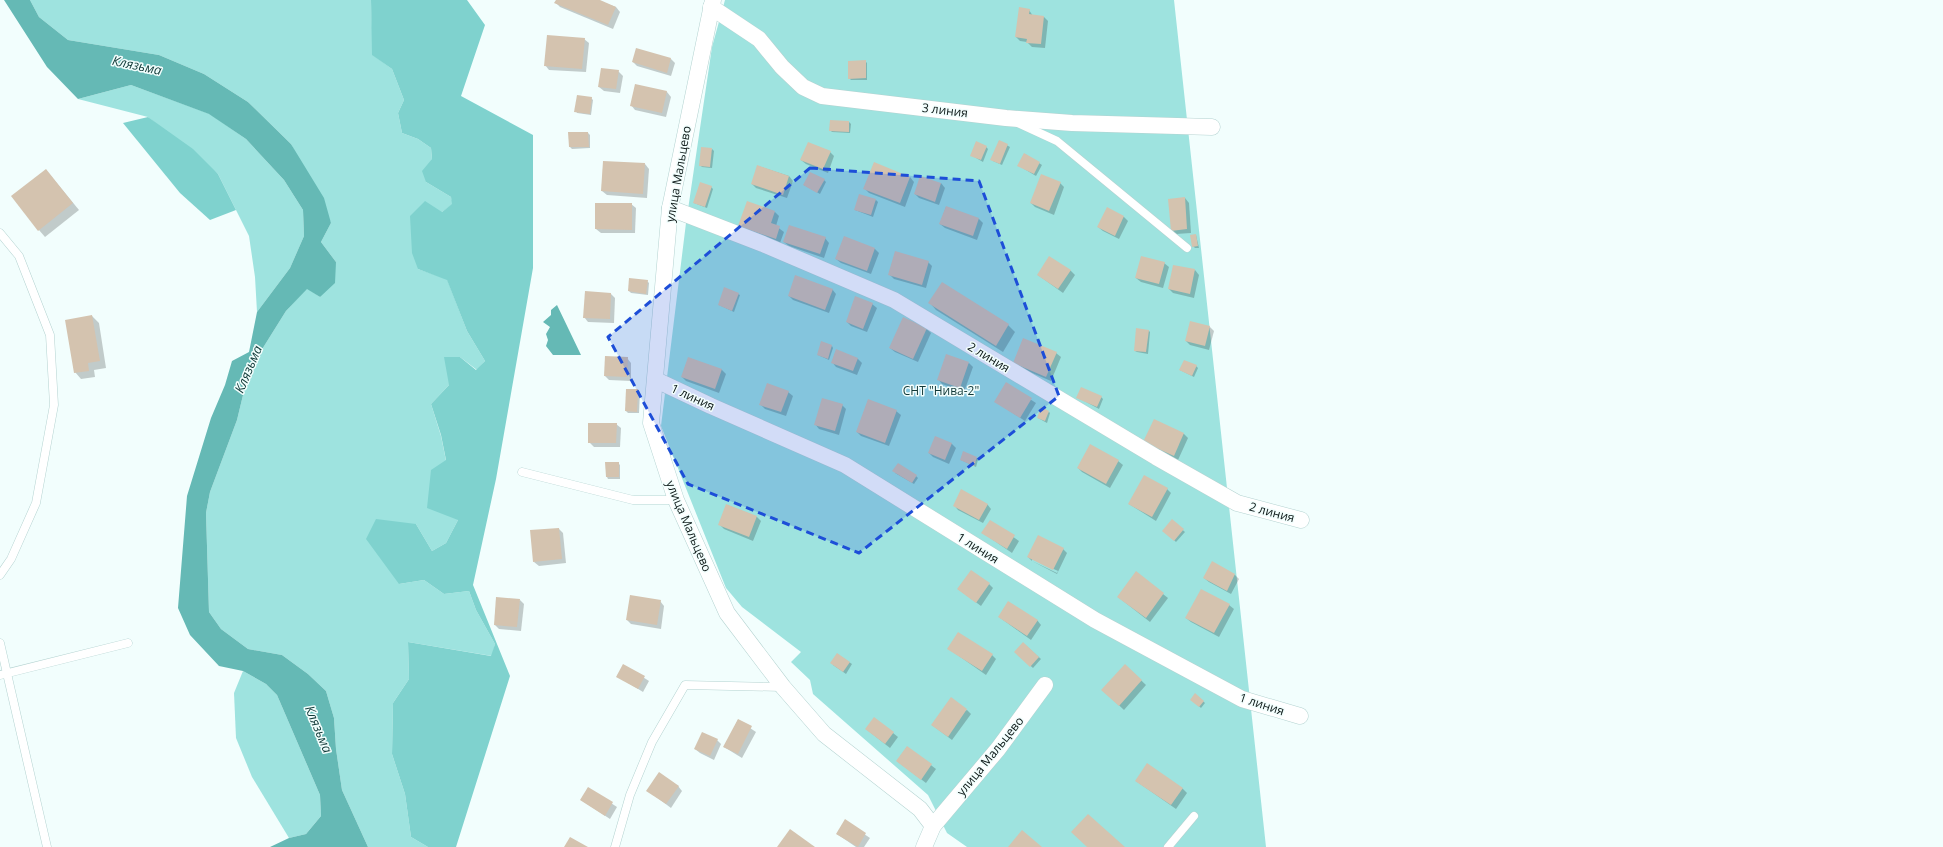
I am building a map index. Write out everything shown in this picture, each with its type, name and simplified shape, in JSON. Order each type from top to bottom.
[{"type":"street","name":"3 линия","points":[[712,3],[759,39],[782,67],[803,87],[822,96],[1006,118],[1072,124],[1212,127]]},
{"type":"street","name":"улица Мальцево","points":[[712,3],[670,208],[651,423],[676,500],[727,613],[783,687],[824,734],[920,809],[933,826]]},
{"type":"street","name":"2 линия","points":[[670,208],[763,244],[894,300],[1156,457],[1237,503],[1301,520]]},
{"type":"street","name":"1 линия","points":[[656,380],[845,465],[1094,620],[1242,699],[1300,716]]},
{"type":"street","name":"улица Мальцево","points":[[924,847],[933,826],[998,749],[1045,686]]},
{"type":"lane","points":[[1006,118],[1057,141],[1187,248]]},
{"type":"lane","points":[[0,233],[19,256],[50,335],[54,406],[36,503],[11,559],[0,575]]},
{"type":"lane","points":[[522,472],[633,500],[676,500]]},
{"type":"lane","points":[[0,643],[3,674],[47,847]]},
{"type":"lane","points":[[3,674],[128,643]]},
{"type":"lane","points":[[615,847],[630,795],[652,742],[685,685],[783,687]]},
{"type":"lane","points":[[1168,847],[1194,816]]},
{"type":"highlighted area","points":[[810,168],[979,181],[1059,396],[859,553],[688,484],[608,337]]},
{"type":"green space","points":[[30,0],[371,0],[373,55],[392,69],[404,100],[398,113],[402,133],[418,139],[431,148],[432,159],[426,182],[451,197],[453,204],[442,212],[418,269],[447,279],[467,331],[485,361],[477,370],[460,357],[449,385],[431,404],[441,436],[458,520],[446,543],[432,551],[416,524],[399,584],[424,580],[444,594],[469,591],[476,610],[495,644],[492,656],[408,642],[409,679],[393,703],[392,754],[405,794],[411,837],[428,847],[368,847],[342,790],[336,749],[334,718],[326,691],[308,674],[282,655],[248,649],[221,629],[209,612],[206,513],[210,492],[237,420],[244,391],[256,359],[286,311],[307,288],[320,297],[336,262],[321,242],[331,223],[291,144],[248,102],[204,74],[159,55],[68,40],[39,17]]},
{"type":"green space","name":"СНТ \"Нива-2\"","points":[[725,0],[1174,0],[1266,847],[967,847],[947,833],[928,795],[813,694],[810,680],[791,662],[801,652],[742,607],[726,588],[661,426],[686,223],[712,47]]},
{"type":"green space","points":[[131,85],[210,114],[246,139],[284,180],[303,210],[304,236],[290,268],[257,312],[255,277],[249,236],[218,174],[148,117],[78,99]]},
{"type":"green space","points":[[243,671],[266,684],[277,695],[320,795],[321,816],[306,834],[289,838],[252,777],[236,738],[234,693]]},
{"type":"shaded area","points":[[371,0],[467,0],[485,25],[461,96],[533,135],[533,268],[496,479],[473,585],[510,676],[456,847],[428,847],[411,837],[405,794],[392,754],[393,703],[409,679],[408,642],[491,656],[495,644],[476,610],[469,591],[444,594],[424,580],[399,584],[366,539],[376,519],[416,524],[432,551],[446,543],[458,520],[427,508],[431,470],[446,460],[441,435],[431,404],[449,385],[444,357],[460,357],[476,370],[485,361],[467,331],[447,280],[418,269],[412,253],[410,216],[425,201],[442,212],[452,204],[451,197],[426,182],[422,171],[432,159],[431,148],[418,139],[402,133],[398,113],[404,100],[392,69],[372,55]]},
{"type":"shaded area","points":[[148,117],[193,149],[218,174],[236,210],[210,220],[180,193],[123,123]]},
{"type":"water","name":"Клязьма","points":[[4,0],[30,0],[39,17],[68,40],[159,55],[204,74],[248,102],[291,144],[324,198],[331,223],[321,242],[336,262],[335,283],[320,297],[307,289],[286,311],[256,359],[244,391],[237,420],[210,492],[206,513],[209,612],[221,629],[248,649],[282,655],[308,674],[326,691],[334,718],[336,749],[342,790],[368,847],[270,847],[289,838],[306,834],[321,816],[320,795],[277,695],[266,684],[243,671],[219,666],[190,635],[178,608],[187,496],[211,418],[225,385],[232,361],[249,352],[257,312],[290,268],[304,236],[303,210],[284,180],[246,139],[209,114],[131,85],[78,99],[47,67]]},
{"type":"water","points":[[557,305],[581,355],[553,355],[546,346],[548,340],[546,334],[550,327],[543,322],[551,315],[551,310]]},
{"type":"building","points":[[556,0],[600,0],[616,7],[608,25],[554,3]]},
{"type":"building","points":[[1019,7],[1030,9],[1029,14],[1044,16],[1041,44],[1026,43],[1027,39],[1015,37]]},
{"type":"building","points":[[547,35],[585,38],[582,69],[544,66]]},
{"type":"building","points":[[636,48],[671,58],[667,73],[632,62]]},
{"type":"building","points":[[866,60],[866,78],[848,79],[848,61]]},
{"type":"building","points":[[601,68],[619,70],[616,89],[598,87]]},
{"type":"building","points":[[635,84],[667,91],[662,113],[630,106]]},
{"type":"building","points":[[577,95],[592,97],[590,114],[574,112]]},
{"type":"building","points":[[830,120],[849,121],[849,132],[829,131]]},
{"type":"building","points":[[568,132],[588,132],[589,147],[569,147]]},
{"type":"building","points":[[999,140],[1008,144],[1000,164],[990,160]]},
{"type":"building","points":[[976,141],[987,146],[981,160],[970,156]]},
{"type":"building","points":[[808,142],[831,151],[823,169],[800,160]]},
{"type":"building","points":[[701,147],[712,148],[710,167],[699,166]]},
{"type":"building","points":[[1024,153],[1040,162],[1034,174],[1017,166]]},
{"type":"building","points":[[603,161],[645,163],[643,194],[601,191]]},
{"type":"building","points":[[874,162],[910,177],[900,203],[863,189]]},
{"type":"building","points":[[757,165],[789,176],[783,195],[751,184]]},
{"type":"building","points":[[46,169],[73,203],[38,231],[11,196]]},
{"type":"building","points":[[810,172],[825,179],[817,193],[803,185]]},
{"type":"building","points":[[1041,174],[1061,182],[1049,211],[1030,203]]},
{"type":"building","points":[[920,176],[941,183],[935,202],[914,194]]},
{"type":"building","points":[[700,182],[712,186],[705,207],[693,203]]},
{"type":"building","points":[[859,194],[876,199],[871,215],[854,210]]},
{"type":"building","points":[[1185,197],[1187,229],[1171,231],[1168,199]]},
{"type":"building","points":[[747,201],[775,211],[771,223],[780,226],[776,239],[738,226]]},
{"type":"building","points":[[595,203],[632,203],[632,230],[595,229]]},
{"type":"building","points":[[946,206],[979,218],[973,236],[939,224]]},
{"type":"building","points":[[1107,207],[1124,216],[1115,236],[1097,227]]},
{"type":"building","points":[[789,225],[826,237],[820,254],[783,242]]},
{"type":"building","points":[[1196,234],[1198,246],[1192,247],[1190,235]]},
{"type":"building","points":[[844,236],[875,248],[867,271],[835,259]]},
{"type":"building","points":[[895,251],[929,261],[922,285],[888,275]]},
{"type":"building","points":[[1049,256],[1071,270],[1058,289],[1037,275]]},
{"type":"building","points":[[1141,256],[1165,262],[1159,284],[1135,278]]},
{"type":"building","points":[[1173,265],[1195,269],[1190,294],[1168,289]]},
{"type":"building","points":[[795,275],[833,289],[825,310],[788,296]]},
{"type":"building","points":[[629,278],[648,280],[646,294],[628,291]]},
{"type":"building","points":[[942,282],[1009,324],[996,346],[928,303]]},
{"type":"building","points":[[724,287],[739,293],[732,311],[718,305]]},
{"type":"building","points":[[585,291],[611,293],[610,319],[583,318]]},
{"type":"building","points":[[855,296],[873,303],[863,329],[846,322]]},
{"type":"building","points":[[92,315],[100,361],[88,363],[89,371],[74,373],[65,320]]},
{"type":"building","points":[[903,317],[927,328],[913,359],[889,348]]},
{"type":"building","points":[[1190,321],[1210,326],[1205,346],[1185,341]]},
{"type":"building","points":[[1136,328],[1149,330],[1146,352],[1134,351]]},
{"type":"building","points":[[1023,338],[1057,352],[1046,377],[1013,363]]},
{"type":"building","points":[[821,341],[832,345],[828,359],[817,355]]},
{"type":"building","points":[[836,349],[858,358],[853,371],[831,363]]},
{"type":"building","points":[[946,354],[969,362],[960,388],[937,380]]},
{"type":"building","points":[[605,356],[628,357],[627,377],[604,376]]},
{"type":"building","points":[[688,357],[722,369],[715,389],[681,377]]},
{"type":"building","points":[[1184,360],[1197,365],[1192,376],[1179,370]]},
{"type":"building","points":[[1006,382],[1032,398],[1020,418],[994,402]]},
{"type":"building","points":[[767,383],[789,391],[781,412],[759,405]]},
{"type":"building","points":[[1081,387],[1102,396],[1097,407],[1076,398]]},
{"type":"building","points":[[626,389],[638,389],[637,412],[625,411]]},
{"type":"building","points":[[822,398],[843,404],[835,431],[814,425]]},
{"type":"building","points":[[868,399],[897,410],[885,443],[856,432]]},
{"type":"building","points":[[1041,407],[1049,411],[1045,421],[1037,418]]},
{"type":"building","points":[[1154,419],[1184,433],[1174,456],[1143,442]]},
{"type":"building","points":[[588,423],[617,423],[616,443],[588,443]]},
{"type":"building","points":[[935,436],[952,443],[945,460],[928,453]]},
{"type":"building","points":[[1090,444],[1119,460],[1106,484],[1077,468]]},
{"type":"building","points":[[963,451],[977,457],[974,466],[960,460]]},
{"type":"building","points":[[605,462],[619,462],[619,477],[606,477]]},
{"type":"building","points":[[898,463],[917,475],[912,483],[892,471]]},
{"type":"building","points":[[1144,475],[1168,488],[1152,517],[1128,504]]},
{"type":"building","points":[[961,489],[988,504],[979,520],[953,506]]},
{"type":"building","points":[[726,504],[757,516],[749,537],[718,525]]},
{"type":"building","points":[[1172,519],[1184,529],[1174,541],[1162,531]]},
{"type":"building","points":[[990,520],[1015,535],[1007,549],[981,533]]},
{"type":"building","points":[[559,528],[562,559],[533,562],[530,530]]},
{"type":"building","points":[[1038,535],[1064,548],[1053,570],[1027,557]]},
{"type":"building","points":[[1212,561],[1235,574],[1227,591],[1203,578]]},
{"type":"building","points":[[971,570],[990,583],[976,603],[957,589]]},
{"type":"building","points":[[1136,571],[1164,593],[1146,618],[1117,597]]},
{"type":"building","points":[[1201,589],[1230,604],[1214,633],[1185,618]]},
{"type":"building","points":[[630,595],[661,600],[657,625],[626,620]]},
{"type":"building","points":[[496,597],[520,599],[517,627],[494,625]]},
{"type":"building","points":[[1008,601],[1038,620],[1027,636],[998,617]]},
{"type":"building","points":[[958,632],[993,654],[982,671],[947,649]]},
{"type":"building","points":[[1023,642],[1039,657],[1030,667],[1014,652]]},
{"type":"building","points":[[837,653],[850,662],[843,672],[830,663]]},
{"type":"building","points":[[623,664],[645,676],[638,689],[616,677]]},
{"type":"building","points":[[1125,664],[1142,680],[1119,706],[1101,690]]},
{"type":"building","points":[[1195,693],[1204,701],[1199,707],[1190,700]]},
{"type":"building","points":[[951,697],[967,709],[948,737],[931,725]]},
{"type":"building","points":[[874,717],[894,732],[885,744],[865,729]]},
{"type":"building","points":[[738,719],[752,726],[738,754],[723,747]]},
{"type":"building","points":[[702,732],[718,739],[710,756],[694,749]]},
{"type":"building","points":[[907,746],[932,764],[921,780],[896,761]]},
{"type":"building","points":[[1147,763],[1183,788],[1171,805],[1135,781]]},
{"type":"building","points":[[659,772],[679,786],[666,804],[646,791]]},
{"type":"building","points":[[588,787],[613,802],[605,816],[580,800]]},
{"type":"building","points":[[1088,814],[1125,847],[1087,847],[1071,832]]},
{"type":"building","points":[[845,819],[866,833],[858,847],[836,834]]},
{"type":"building","points":[[790,829],[815,847],[777,847]]},
{"type":"building","points":[[1022,830],[1042,847],[1008,847]]},
{"type":"building","points":[[570,837],[588,847],[564,847]]}]
